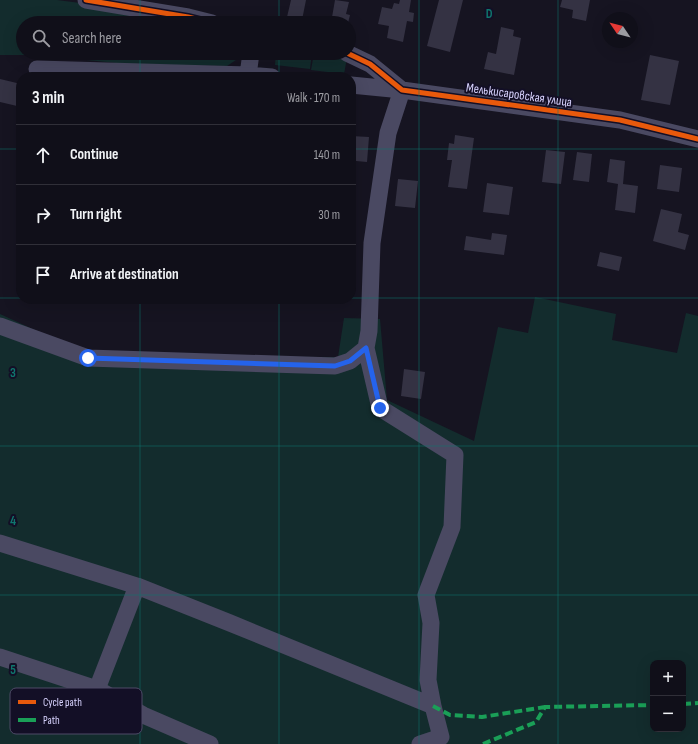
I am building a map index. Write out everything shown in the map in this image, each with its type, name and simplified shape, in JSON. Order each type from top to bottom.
[{"type":"street","points":[[86,0],[182,16]]},
{"type":"street","points":[[356,57],[370,64],[402,90],[388,133],[372,243],[369,331],[366,348],[380,408],[455,455],[452,526],[426,595],[431,623],[428,680],[441,737],[420,744]]},
{"type":"street","points":[[248,72],[250,60]]},
{"type":"street","points":[[37,69],[142,72]]},
{"type":"street","name":"Мелькисаровская улица","points":[[356,85],[402,90],[620,120],[698,139]]},
{"type":"street","points":[[0,326],[88,358],[335,366],[350,361],[366,348]]},
{"type":"street","points":[[0,543],[137,586],[230,622],[433,706]]},
{"type":"street","points":[[97,688],[137,586]]},
{"type":"street","points":[[0,657],[94,688]]},
{"type":"street","points":[[142,713],[210,744]]},
{"type":"green space","points":[[0,0],[57,0],[88,4],[137,16],[16,16],[16,55],[0,55]]},
{"type":"green space","points":[[87,60],[236,60],[227,66],[126,64]]},
{"type":"green space","points":[[275,60],[311,60],[310,69],[275,65]]},
{"type":"green space","points":[[313,60],[347,60],[344,72],[311,70]]},
{"type":"green space","points":[[535,297],[616,314],[612,340],[677,353],[686,313],[698,316],[698,744],[0,744],[0,314],[50,337],[109,356],[338,357],[344,318],[380,319],[387,400],[474,441],[498,327],[528,333]]},
{"type":"building","points":[[291,0],[306,0],[303,16],[287,16]]},
{"type":"building","points":[[335,0],[349,2],[346,14],[350,16],[332,16]]},
{"type":"building","points":[[400,0],[411,0],[409,12],[414,13],[413,22],[407,21],[403,42],[387,38],[389,26],[378,24],[382,7],[392,9],[394,3],[399,4]]},
{"type":"building","points":[[439,0],[463,0],[450,52],[427,46]]},
{"type":"building","points":[[562,0],[590,0],[586,21],[572,18],[573,10],[560,7]]},
{"type":"building","points":[[501,27],[514,30],[513,36],[521,38],[514,75],[484,69],[488,52],[496,54]]},
{"type":"building","points":[[650,55],[679,61],[670,105],[641,100]]},
{"type":"building","points":[[0,79],[16,83],[16,106],[0,102]]},
{"type":"building","points":[[455,135],[474,138],[467,189],[448,187],[452,160],[447,160],[449,143],[454,144]]},
{"type":"building","points":[[356,136],[369,137],[367,162],[356,161]]},
{"type":"building","points":[[546,150],[565,152],[561,184],[542,182]]},
{"type":"building","points":[[577,152],[592,154],[589,182],[573,180]]},
{"type":"building","points":[[610,159],[625,161],[623,184],[638,186],[635,213],[615,210],[618,184],[607,182]]},
{"type":"building","points":[[660,165],[682,168],[679,192],[657,189]]},
{"type":"building","points":[[398,179],[418,181],[415,208],[395,206]]},
{"type":"building","points":[[487,183],[513,187],[509,215],[483,212]]},
{"type":"building","points":[[661,209],[682,214],[678,232],[689,235],[685,250],[653,241]]},
{"type":"building","points":[[492,233],[507,235],[504,255],[464,250],[466,236],[491,240]]},
{"type":"building","points":[[600,252],[622,257],[619,271],[597,266]]},
{"type":"building","points":[[404,369],[425,372],[421,399],[401,396]]},
{"type":"marked path","points":[[686,704],[698,703]]},
{"type":"marked path","points":[[483,744],[536,722],[545,707],[650,705]]},
{"type":"marked path","points":[[433,706],[450,715],[482,717],[545,707]]},
{"type":"cycle path","points":[[86,0],[182,16]]},
{"type":"cycle path","points":[[356,57],[370,64],[402,90],[620,120],[698,139]]},
{"type":"route","points":[[88,358],[335,366],[350,361],[366,348],[380,408]]}]
